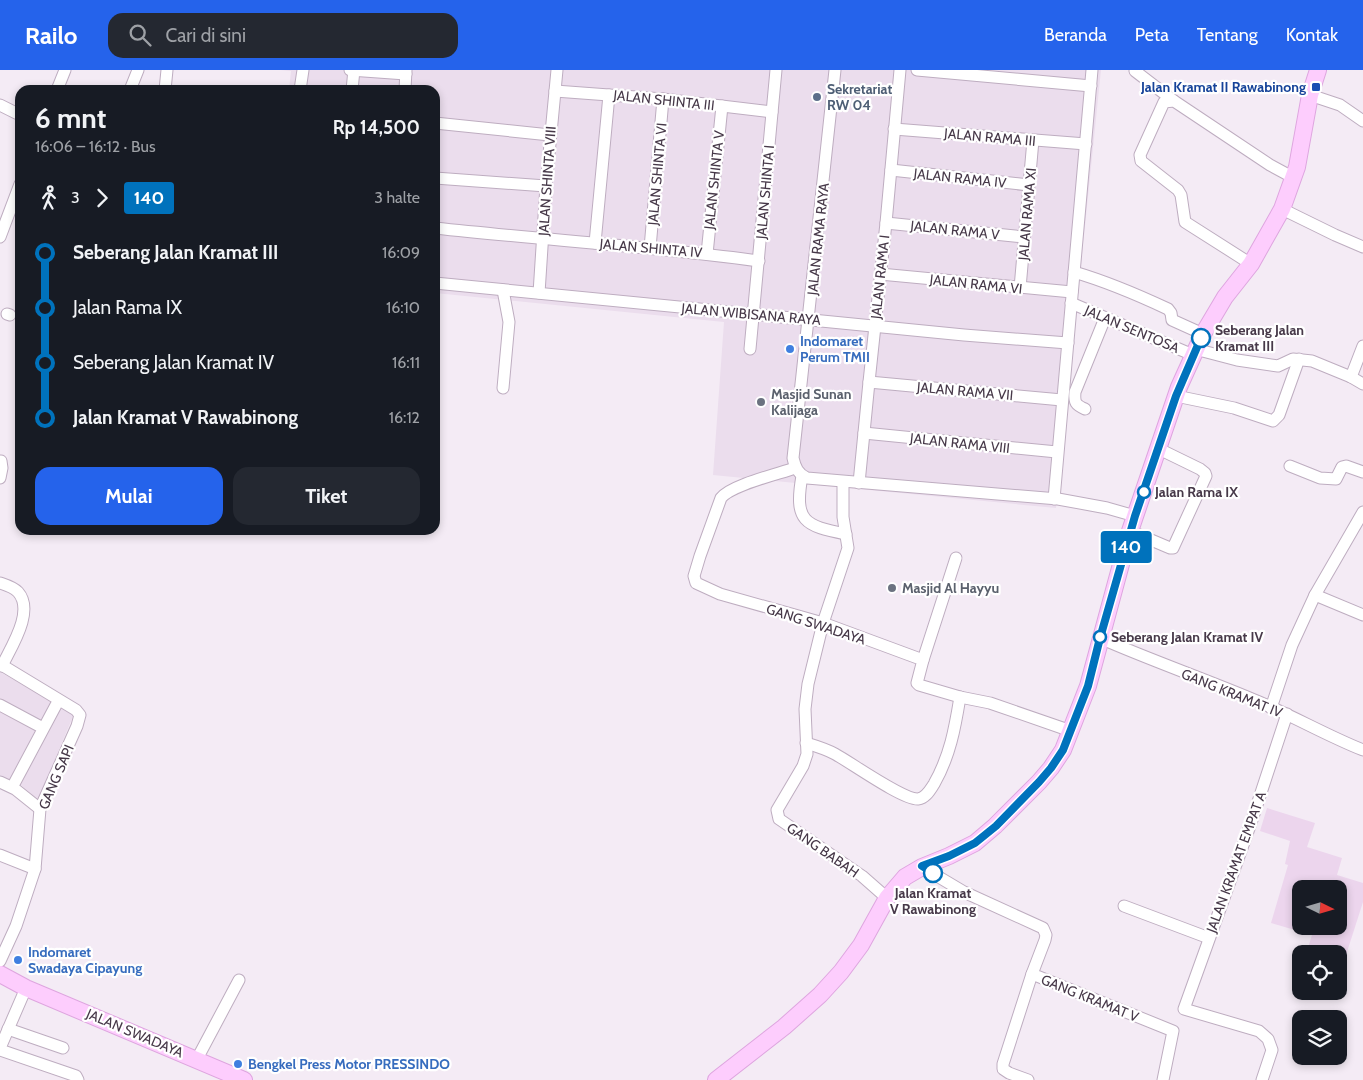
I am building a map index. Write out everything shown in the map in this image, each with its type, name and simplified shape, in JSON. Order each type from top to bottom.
[{"type":"main road","points":[[716,1080],[784,1027],[820,995],[841,972],[861,945],[887,898],[905,877],[922,866],[966,848],[996,826],[1051,768],[1063,750],[1088,686],[1133,524],[1176,396],[1203,334],[1225,298],[1251,264],[1282,209],[1294,178],[1310,95],[1318,70]]},
{"type":"main road","name":"JALAN SWADAYA","points":[[0,974],[26,988],[244,1080]]},
{"type":"street","points":[[59,85],[65,70]]},
{"type":"street","points":[[132,85],[138,70]]},
{"type":"street","points":[[165,85],[166,70]]},
{"type":"street","points":[[301,85],[303,70]]},
{"type":"street","points":[[352,85],[352,70],[406,72],[405,85]]},
{"type":"street","name":"JALAN SHINTA VIII","points":[[539,293],[550,135],[557,70]]},
{"type":"street","name":"JALAN SHINTA I","points":[[750,349],[776,70]]},
{"type":"street","name":"JALAN RAMA RAYA","points":[[835,70],[793,458],[799,472],[799,506],[806,520],[819,529],[846,534]]},
{"type":"street","name":"JALAN RAMA I","points":[[859,483],[900,70]]},
{"type":"street","points":[[917,70],[1091,86]]},
{"type":"street","points":[[1054,499],[1092,70]]},
{"type":"street","points":[[1135,71],[1174,101],[1270,165],[1294,178]]},
{"type":"street","name":"JALAN SHINTA III","points":[[555,90],[663,99],[772,112]]},
{"type":"street","points":[[594,243],[609,95]]},
{"type":"street","points":[[1310,95],[1340,105],[1363,121]]},
{"type":"street","name":"JALAN SHINTA VI","points":[[650,248],[663,99]]},
{"type":"street","points":[[1174,101],[1164,102],[1139,159],[1178,190],[1181,195],[1186,223],[1251,264]]},
{"type":"street","points":[[0,105],[15,112]]},
{"type":"street","name":"JALAN SHINTA V","points":[[707,254],[722,106]]},
{"type":"street","points":[[440,124],[550,135]]},
{"type":"street","name":"JALAN RAMA III","points":[[894,129],[1086,144]]},
{"type":"street","name":"JALAN RAMA XI","points":[[1020,288],[1032,140]]},
{"type":"street","name":"JALAN RAMA IV","points":[[891,170],[1029,185]]},
{"type":"street","points":[[440,178],[546,186]]},
{"type":"street","points":[[1282,209],[1363,246]]},
{"type":"street","points":[[0,237],[15,212]]},
{"type":"street","name":"JALAN RAMA V","points":[[886,223],[1024,237]]},
{"type":"street","name":"JALAN SHINTA IV","points":[[440,229],[543,240],[650,248],[759,261]]},
{"type":"street","points":[[1074,272],[1105,281],[1139,295],[1168,309],[1172,320],[1203,334]]},
{"type":"street","name":"JALAN RAMA VI","points":[[880,274],[1020,288],[1071,298]]},
{"type":"street","name":"JALAN WIBISANA RAYA","points":[[440,284],[964,335],[1068,343]]},
{"type":"street","points":[[503,290],[509,322],[503,388]]},
{"type":"street","name":"JALAN SENTOSA","points":[[1071,298],[1105,318],[1194,352],[1278,366],[1293,359],[1299,359]]},
{"type":"street","points":[[1085,409],[1076,404],[1074,400],[1075,392],[1105,318]]},
{"type":"street","points":[[1350,377],[1363,346]]},
{"type":"street","points":[[1176,396],[1234,408],[1273,420],[1279,415],[1299,359],[1312,361],[1363,384]]},
{"type":"street","name":"JALAN RAMA VII","points":[[869,382],[1062,400]]},
{"type":"street","name":"JALAN RAMA VIII","points":[[864,433],[1057,452]]},
{"type":"street","points":[[799,472],[843,482],[1054,499],[1107,508],[1170,548],[1173,548],[1206,476],[1205,473],[1159,449]]},
{"type":"street","points":[[0,478],[1,461]]},
{"type":"street","points":[[1290,466],[1320,478],[1336,479],[1342,467],[1346,466],[1363,472]]},
{"type":"street","name":"GANG SWADAYA","points":[[799,472],[746,484],[724,493],[694,576],[696,584],[823,623],[923,660]]},
{"type":"street","name":"GANG BABAH","points":[[843,482],[843,517],[848,548],[812,662],[805,709],[807,754],[803,766],[778,806],[778,816],[779,819],[862,876],[887,898]]},
{"type":"street","points":[[1271,708],[1292,645],[1315,595],[1358,530],[1363,512]]},
{"type":"street","points":[[956,558],[917,683],[960,697],[990,703],[1071,731]]},
{"type":"street","points":[[0,583],[12,587],[19,592],[23,603],[24,615],[1,665]]},
{"type":"street","points":[[1315,595],[1363,615]]},
{"type":"street","name":"GANG KRAMAT IV","points":[[1100,638],[1287,714],[1363,750]]},
{"type":"street","name":"GANG SAPI","points":[[0,961],[16,926],[35,869],[40,810],[77,726],[80,715],[76,710],[1,665]]},
{"type":"street","points":[[806,742],[831,752],[876,780],[909,797],[918,799],[925,796],[943,766],[951,744],[960,697]]},
{"type":"street","points":[[15,782],[56,705]]},
{"type":"street","points":[[0,706],[44,728]]},
{"type":"street","name":"JALAN KRAMAT EMPAT A","points":[[1262,1080],[1272,1050],[1268,1039],[1260,1031],[1184,1008],[1251,823],[1287,714]]},
{"type":"street","points":[[0,782],[15,789],[40,810]]},
{"type":"street","points":[[0,855],[35,869]]},
{"type":"street","name":"GANG KRAMAT V","points":[[922,866],[964,892],[1044,928],[1045,940],[1032,974],[1174,1031],[1163,1080]]},
{"type":"street","points":[[1124,906],[1209,938]]},
{"type":"street","points":[[1028,1080],[1003,1069],[1003,1064],[1032,974]]},
{"type":"street","points":[[196,1059],[239,980]]},
{"type":"street","points":[[26,988],[0,1049],[76,1078]]},
{"type":"street","points":[[8,1029],[63,1048]]},
{"type":"shaded area","points":[[281,70],[1101,70],[1056,508],[713,475],[724,322],[440,294],[440,85],[290,85],[291,71]]},
{"type":"shaded area","points":[[0,672],[74,714],[38,800],[21,785],[0,776]]},
{"type":"shaded area","points":[[1267,808],[1315,823],[1307,847],[1342,858],[1337,875],[1363,883],[1363,902],[1347,952],[1347,945],[1309,945],[1312,935],[1348,935],[1348,880],[1292,880],[1292,929],[1271,923],[1288,865],[1285,864],[1290,841],[1260,831]]},
{"type":"bus line","name":"140","points":[[933,873],[922,866],[966,848],[996,826],[1039,782],[1063,750],[1088,686],[1135,516],[1176,396],[1201,338]]},
{"type":"place","name":"Jalan Kramat II Rawabinong","points":[[1316,87]]},
{"type":"place","name":"Sekretariat RW 04","points":[[817,97]]},
{"type":"place","name":"Seberang Jalan Kramat III","points":[[1201,338]]},
{"type":"place","name":"Indomaret Perum TMII","points":[[790,349]]},
{"type":"place","name":"Masjid Sunan Kalijaga","points":[[761,402]]},
{"type":"place","name":"Jalan Rama IX","points":[[1144,492]]},
{"type":"place","name":"Masjid Al Hayyu","points":[[892,588]]},
{"type":"place","name":"Seberang Jalan Kramat IV","points":[[1100,637]]},
{"type":"place","name":"Jalan Kramat V Rawabinong","points":[[933,873]]},
{"type":"place","name":"Indomaret Swadaya Cipayung","points":[[18,960]]},
{"type":"place","name":"Bengkel Press Motor PRESSINDO","points":[[238,1064]]}]
